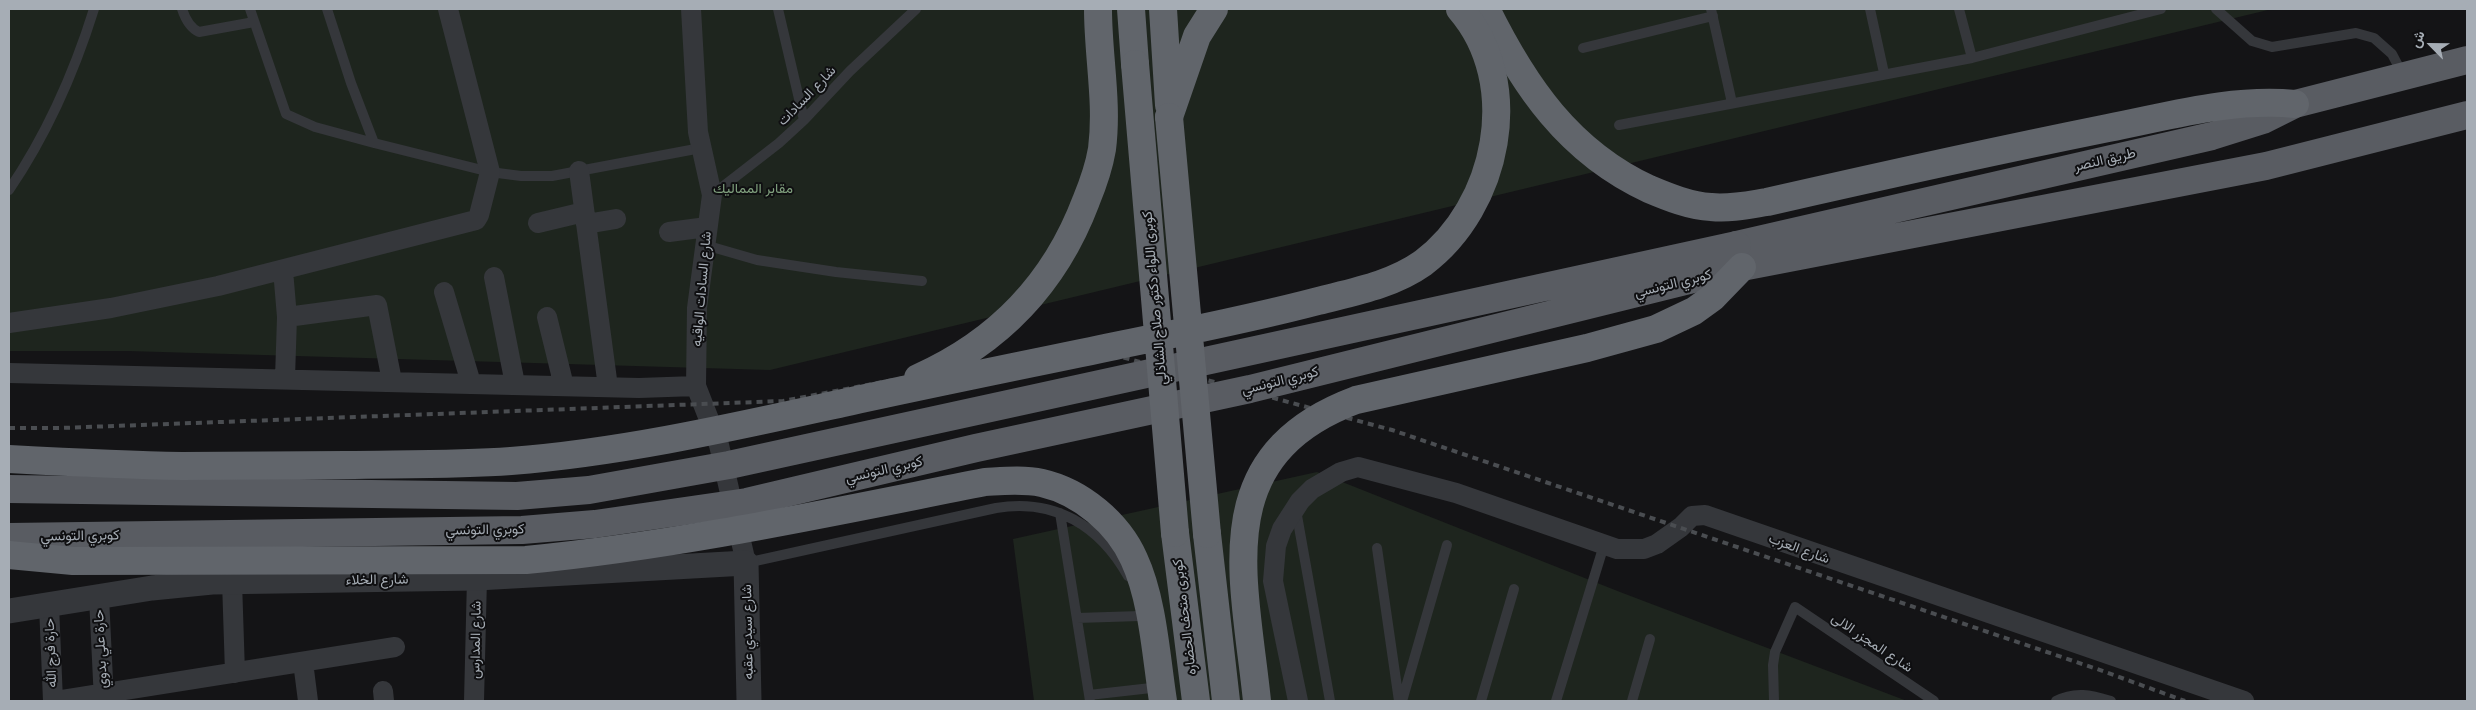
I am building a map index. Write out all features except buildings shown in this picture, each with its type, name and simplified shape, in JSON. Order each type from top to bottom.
[{"type":"highway","points":[[868,398],[921,376],[971,350],[1018,311],[1063,254],[1093,182],[1102,150],[1104,112],[1098,9]]},
{"type":"highway","name":"كوبرى اللواء دكتور صلاح الشاذلي","points":[[1131,9],[1175,533]]},
{"type":"highway","points":[[1162,9],[1169,117],[1207,534],[1226,701]]},
{"type":"highway","points":[[1169,117],[1197,36],[1214,9]]},
{"type":"highway","points":[[9,460],[180,466],[454,464],[510,461],[638,446],[747,425],[1273,313],[1375,286],[1403,275],[1422,264],[1452,234],[1476,198],[1490,160],[1497,123],[1495,86],[1486,51],[1469,18],[1460,9]]},
{"type":"highway","points":[[1486,9],[1533,89],[1551,115],[1591,155],[1635,182],[1684,202],[1710,207],[1738,207],[1767,202],[2027,144],[2206,107],[2250,102],[2295,104]]},
{"type":"highway","name":"طريق النصر","points":[[1739,256],[2212,136],[2263,120],[2295,104],[2467,60]]},
{"type":"highway","points":[[1257,701],[1244,568],[1243,536],[1249,505],[1260,476],[1278,449],[1300,428],[1327,411],[1356,400],[1587,348],[1656,329],[1688,314],[1712,298],[1739,256],[2266,166],[2467,114]]},
{"type":"highway","name":"كوبري التونسي","points":[[9,489],[509,496],[589,490],[729,465],[1739,256]]},
{"type":"highway","name":"كوبري التونسي","points":[[9,537],[522,530],[595,524],[747,502],[966,450],[1250,389],[1739,256]]},
{"type":"highway","points":[[9,554],[73,561],[526,560],[600,552],[690,538],[985,482],[1012,480],[1035,483],[1071,494],[1097,511],[1118,532],[1134,558],[1144,587],[1157,695]]},
{"type":"highway","name":"كوبرى متحف الحضاره","points":[[1175,533],[1196,701]]},
{"type":"street","points":[[9,323],[111,308],[218,286],[476,220],[480,215],[490,172],[448,9]]},
{"type":"street","name":"شارع السادات الواقيه","points":[[691,9],[701,148],[712,195],[697,308],[696,386],[719,445],[746,563]]},
{"type":"street","points":[[579,171],[608,387]]},
{"type":"street","points":[[538,223],[585,218],[616,219]]},
{"type":"street","points":[[669,232],[706,236]]},
{"type":"street","points":[[283,270],[287,317],[285,378]]},
{"type":"street","points":[[494,277],[514,384]]},
{"type":"street","points":[[444,292],[471,383]]},
{"type":"street","points":[[287,317],[377,305],[392,381]]},
{"type":"street","points":[[547,317],[564,386]]},
{"type":"street","points":[[9,373],[608,387],[696,386]]},
{"type":"street","name":"شارع العزب","points":[[1296,506],[1312,489],[1326,479],[1358,467],[1475,499],[1617,549],[1644,549],[1657,544],[1681,527],[1692,516],[1705,515],[2244,701]]},
{"type":"street","points":[[1296,506],[1282,529],[1276,546],[1273,581],[1298,701]]},
{"type":"street","name":"شارع الخلاء","points":[[9,611],[152,588],[232,581],[477,578],[746,563]]},
{"type":"street","name":"شارع سيدي عقبه","points":[[746,563],[749,701]]},
{"type":"street","name":"شارع المدارس","points":[[474,701],[477,578]]},
{"type":"street","points":[[232,581],[235,673]]},
{"type":"street","name":"حارة علي بدوي","points":[[99,597],[103,698]]},
{"type":"street","name":"حارة فرج الله","points":[[49,605],[55,701]]},
{"type":"street","points":[[55,701],[103,698],[235,673],[395,647]]},
{"type":"street","points":[[303,662],[308,701]]},
{"type":"lane","points":[[9,190],[33,155],[73,71],[94,9]]},
{"type":"lane","points":[[182,9],[185,18],[194,30],[199,32],[254,22]]},
{"type":"lane","points":[[250,9],[286,114],[315,127],[490,172],[521,176],[552,176],[701,148]]},
{"type":"lane","points":[[327,9],[350,83],[374,143]]},
{"type":"lane","points":[[778,9],[804,120]]},
{"type":"lane","name":"شارع السادات","points":[[712,195],[779,143],[804,120],[850,71],[916,9]]},
{"type":"lane","points":[[1870,9],[1884,74]]},
{"type":"lane","points":[[1959,9],[1972,58]]},
{"type":"lane","points":[[1619,125],[1972,58],[2161,9]]},
{"type":"lane","points":[[2216,9],[2252,41],[2272,47],[2356,33],[2374,38],[2392,54],[2404,76]]},
{"type":"lane","points":[[1583,48],[1712,12],[1732,103]]},
{"type":"lane","points":[[706,236],[757,260],[836,272],[922,281]]},
{"type":"lane","points":[[746,563],[1010,506],[1028,506],[1060,513],[1080,522],[1108,545],[1132,588]]},
{"type":"lane","points":[[1296,506],[1330,701]]},
{"type":"lane","points":[[1060,513],[1089,698],[1157,695]]},
{"type":"lane","points":[[1400,701],[1447,545]]},
{"type":"lane","points":[[1556,701],[1604,545]]},
{"type":"lane","points":[[1377,548],[1400,701]]},
{"type":"lane","points":[[1481,701],[1514,589]]},
{"type":"lane","name":"شارع المجزر الالى","points":[[1776,700],[1773,665],[1775,652],[1795,607],[1934,701]]},
{"type":"lane","points":[[1077,618],[1139,611],[1157,695],[1153,701]]},
{"type":"lane","points":[[1632,701],[1650,639]]},
{"type":"lane","points":[[2056,701],[2071,695],[2085,694],[2111,701]]},
{"type":"green space","name":"مقابر المماليك","points":[[9,9],[2272,9],[770,370],[128,351],[9,351]]},
{"type":"green space","points":[[1317,472],[1620,592],[1907,701],[1034,701],[1013,539]]},
{"type":"railway","points":[[9,428],[60,428],[783,401],[1077,345],[1392,430],[2097,669],[2185,701]]}]
